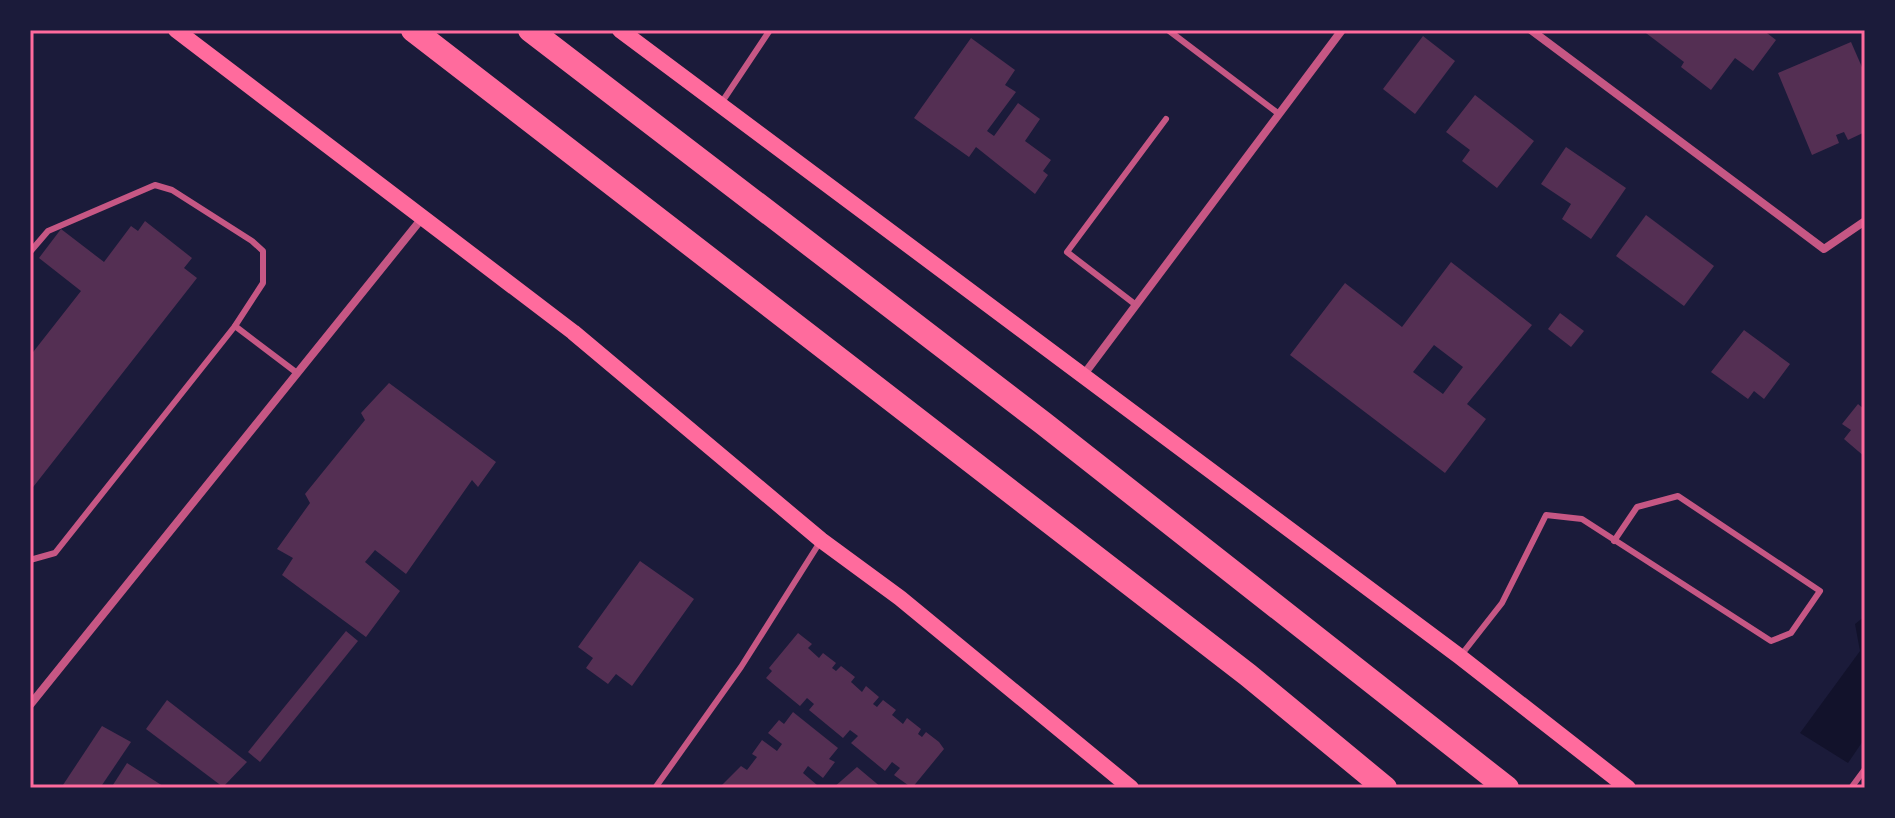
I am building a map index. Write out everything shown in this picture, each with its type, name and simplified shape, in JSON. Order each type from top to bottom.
[{"type":"highway","points":[[413,30],[1248,675],[1385,788]]},
{"type":"highway","points":[[530,30],[1043,423],[1507,788]]},
{"type":"main road","points":[[176,30],[573,332],[821,540],[900,598],[1131,788]]},
{"type":"main road","points":[[620,30],[1081,378],[1459,656],[1628,788]]},
{"type":"street","points":[[1081,378],[1342,30]]},
{"type":"street","points":[[1531,30],[1824,249],[1865,221]]},
{"type":"street","points":[[30,705],[423,217]]},
{"type":"lane","points":[[720,105],[770,30]]},
{"type":"lane","points":[[1168,30],[1279,114]]},
{"type":"lane","points":[[1136,305],[1067,252],[1166,119]]},
{"type":"lane","points":[[30,252],[48,231],[137,189],[155,185],[172,190],[263,251],[263,283],[235,326],[55,553],[30,560]]},
{"type":"lane","points":[[235,326],[297,373]]},
{"type":"lane","points":[[1459,656],[1502,603],[1546,515],[1582,519],[1614,541],[1771,641],[1791,633],[1820,591],[1678,496],[1637,507],[1614,541]]},
{"type":"lane","points":[[655,788],[741,667],[821,540]]},
{"type":"lane","points":[[1851,788],[1865,769]]},
{"type":"shaded area","points":[[1865,616],[1865,738],[1848,763],[1800,733],[1860,651],[1855,624]]},
{"type":"building","points":[[1642,30],[1763,30],[1776,40],[1753,71],[1735,58],[1711,90],[1681,67],[1684,62]]},
{"type":"building","points":[[1423,36],[1455,61],[1415,114],[1383,89]]},
{"type":"building","points":[[971,38],[1015,70],[1005,85],[1016,92],[987,131],[994,136],[1018,103],[1040,119],[1025,141],[1051,160],[1043,171],[1048,175],[1035,194],[976,147],[969,157],[914,118]]},
{"type":"building","points":[[1851,42],[1865,74],[1865,132],[1848,140],[1844,132],[1836,135],[1839,143],[1812,155],[1778,73]]},
{"type":"building","points":[[1475,95],[1534,141],[1497,188],[1462,161],[1470,150],[1446,132]]},
{"type":"building","points":[[1566,147],[1626,188],[1591,239],[1562,219],[1571,204],[1541,184]]},
{"type":"building","points":[[1646,215],[1714,266],[1684,306],[1616,256]]},
{"type":"building","points":[[145,221],[192,258],[184,268],[197,278],[30,491],[30,356],[81,291],[39,258],[61,229],[104,262],[131,226],[138,231]]},
{"type":"building","points":[[1451,262],[1532,325],[1467,404],[1486,419],[1445,473],[1290,355],[1345,283],[1402,327]],"holes":[[[1434,345],[1463,367],[1443,394],[1413,372]]]},
{"type":"building","points":[[1560,313],[1584,331],[1571,347],[1548,329]]},
{"type":"building","points":[[1744,330],[1790,364],[1764,399],[1754,391],[1748,399],[1711,372]]},
{"type":"building","points":[[389,383],[496,462],[478,487],[472,480],[406,574],[375,550],[365,562],[400,591],[366,637],[282,575],[293,558],[277,549],[310,503],[305,494],[365,420],[361,413]]},
{"type":"building","points":[[1858,404],[1865,410],[1865,457],[1844,439],[1851,430],[1842,424]]},
{"type":"building","points":[[640,561],[694,599],[632,686],[616,674],[608,684],[586,668],[593,658],[578,647]]},
{"type":"building","points":[[346,631],[358,641],[260,762],[248,752]]},
{"type":"building","points":[[798,633],[812,644],[808,648],[819,658],[823,653],[836,663],[832,668],[836,671],[841,666],[855,677],[851,682],[862,692],[866,686],[879,697],[873,704],[877,707],[883,700],[896,710],[892,715],[903,724],[907,718],[921,729],[918,734],[922,737],[926,732],[939,742],[944,749],[912,788],[894,775],[900,768],[892,762],[885,771],[851,743],[858,736],[850,730],[843,738],[809,710],[814,704],[807,698],[800,706],[766,678],[772,671],[769,668]]},
{"type":"building","points":[[167,700],[247,762],[223,787],[146,729]]},
{"type":"building","points":[[793,712],[838,748],[829,759],[835,762],[823,778],[808,766],[803,773],[817,785],[815,788],[719,788],[741,766],[747,770],[757,757],[752,754],[762,740],[777,751],[782,744],[768,733],[779,720],[784,724]]},
{"type":"building","points":[[102,726],[131,742],[100,788],[61,788]]},
{"type":"building","points":[[127,763],[166,788],[111,788]]},
{"type":"building","points":[[857,767],[882,788],[833,788]]}]
